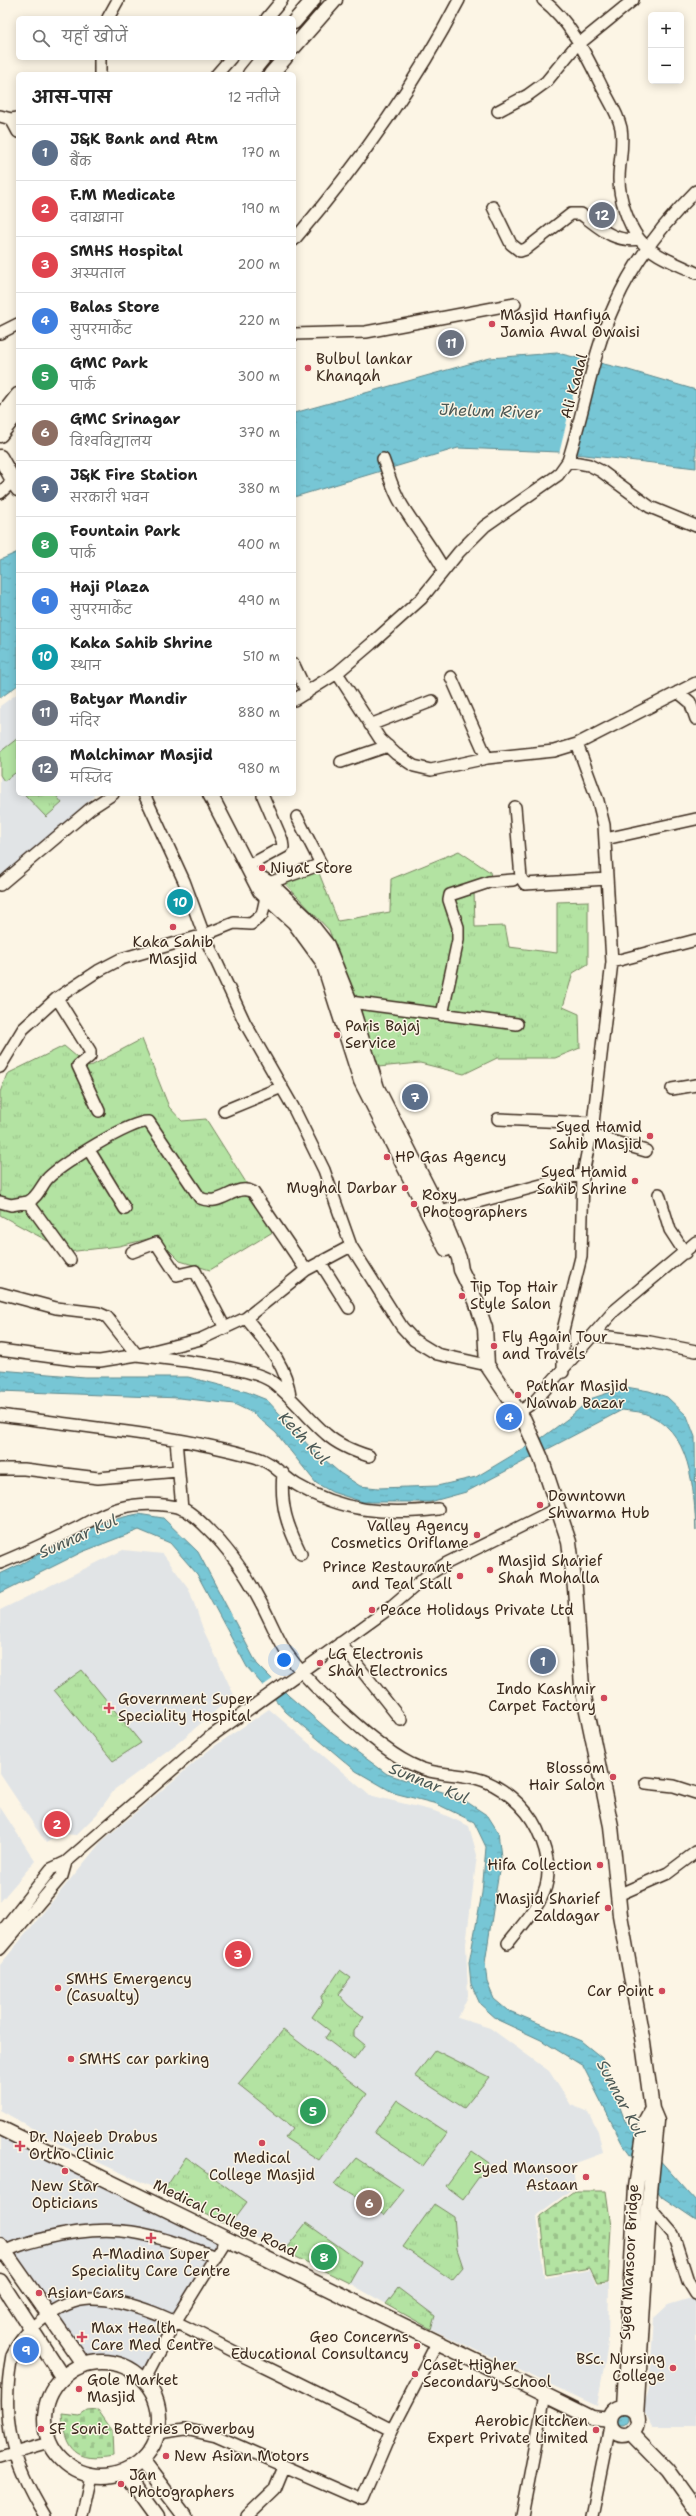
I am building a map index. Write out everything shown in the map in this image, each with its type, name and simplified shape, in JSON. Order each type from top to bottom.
[{"type":"main road","points":[[296,20],[313,0]]},
{"type":"main road","points":[[296,45],[335,0]]},
{"type":"main road","points":[[252,72],[261,60]]},
{"type":"main road","points":[[273,72],[283,60]]},
{"type":"main road","points":[[0,418],[16,398]]},
{"type":"main road","points":[[0,435],[16,415]]},
{"type":"main road","points":[[0,457],[16,485]]},
{"type":"main road","points":[[211,796],[266,897],[294,922],[323,962],[361,1081],[452,1263],[461,1270]]},
{"type":"main road","points":[[251,870],[269,883],[305,917],[327,945],[350,1002],[377,1088],[440,1212],[459,1258],[461,1270],[476,1301],[485,1328],[487,1365],[522,1416],[541,1458],[556,1509],[569,1542],[575,1588],[582,1687],[611,1826],[618,1895],[643,2043],[652,2109],[651,2129]]},
{"type":"main road","name":"Medical College Road","points":[[0,2128],[227,2238],[437,2343],[592,2418],[609,2423]]},
{"type":"main road","name":"Syed Mansoor Bridge","points":[[624,2407],[636,2187],[651,2129]]},
{"type":"main road","name":"Syed Mansoor Bridge","points":[[636,2418],[649,2199],[651,2129]]},
{"type":"main road","points":[[2,2251],[84,2365]]},
{"type":"main road","points":[[0,2281],[62,2378]]},
{"type":"main road","points":[[98,2362],[113,2363],[126,2368],[145,2380],[156,2400],[160,2416],[158,2433],[152,2448],[142,2460],[124,2472],[110,2476],[91,2476],[77,2471],[60,2459],[49,2443],[45,2427],[45,2410],[50,2394],[62,2378],[84,2365],[98,2362]]},
{"type":"main road","points":[[624,2407],[630,2409],[636,2418],[636,2424],[631,2432],[618,2434],[609,2423],[614,2410],[624,2407]]},
{"type":"main road","points":[[631,2432],[668,2470],[696,2509]]},
{"type":"main road","points":[[142,2460],[184,2516]]},
{"type":"main road","points":[[124,2472],[156,2516]]},
{"type":"street","points":[[109,16],[118,0]]},
{"type":"street","points":[[269,16],[282,0]]},
{"type":"street","points":[[296,238],[336,190],[386,121],[426,60],[459,0]]},
{"type":"street","points":[[543,0],[568,26],[580,44],[616,114],[623,148],[619,180],[628,218],[639,239],[647,247],[696,273]]},
{"type":"street","points":[[498,111],[528,95],[546,82],[567,56],[633,0]]},
{"type":"street","points":[[100,60],[100,72]]},
{"type":"street","points":[[221,72],[230,60]]},
{"type":"street","points":[[10,118],[16,128]]},
{"type":"street","name":"Ali Kadal","points":[[296,699],[337,673],[421,599],[444,570],[485,526],[558,475],[568,460],[574,443],[602,336],[615,303],[647,247],[664,224],[696,191]]},
{"type":"street","points":[[493,207],[510,244],[520,251],[526,249],[571,214],[576,213],[581,214],[616,238],[628,240],[639,239]]},
{"type":"street","points":[[296,334],[366,332],[515,304]]},
{"type":"street","points":[[0,333],[16,325]]},
{"type":"street","points":[[383,459],[392,485],[402,506],[429,542],[444,570]]},
{"type":"street","points":[[568,460],[589,465],[602,471],[650,507],[696,526]]},
{"type":"street","points":[[0,493],[16,485]]},
{"type":"street","points":[[296,670],[307,693]]},
{"type":"street","points":[[337,673],[370,725],[388,746],[414,766],[431,770],[486,758],[554,751],[578,744],[696,682]]},
{"type":"street","points":[[450,677],[486,758]]},
{"type":"street","points":[[678,692],[690,702],[696,719]]},
{"type":"street","points":[[370,725],[432,701]]},
{"type":"street","points":[[563,1372],[562,1330],[581,1257],[583,1174],[593,1123],[612,962],[605,839],[598,801],[578,744]]},
{"type":"street","points":[[340,762],[388,746]]},
{"type":"street","points":[[0,885],[90,809],[109,796]]},
{"type":"street","points":[[145,796],[184,881],[204,935],[245,1023],[282,1087],[324,1170],[351,1246],[402,1327],[414,1340],[438,1354],[487,1365]]},
{"type":"street","points":[[251,870],[283,848],[282,840],[263,796]]},
{"type":"street","points":[[515,806],[521,878],[525,884],[607,879]]},
{"type":"street","points":[[269,883],[316,866],[320,862],[297,817]]},
{"type":"street","points":[[605,839],[696,819]]},
{"type":"street","points":[[442,1015],[458,940],[458,927],[449,900],[450,895],[489,882],[513,880]]},
{"type":"street","points":[[0,1067],[23,1029],[57,998],[98,971],[121,959],[204,935],[234,923],[251,924],[262,915],[266,897]]},
{"type":"street","points":[[612,962],[696,940]]},
{"type":"street","points":[[57,998],[90,1051],[90,1056],[78,1066],[99,1111]]},
{"type":"street","points":[[350,1002],[517,1024]]},
{"type":"street","points":[[672,1089],[696,1085]]},
{"type":"street","points":[[224,1111],[282,1087]]},
{"type":"street","points":[[498,1119],[593,1123]]},
{"type":"street","points":[[0,1202],[11,1206],[28,1202],[47,1179],[89,1150],[130,1125],[149,1122],[200,1198],[214,1201],[243,1189],[253,1192],[306,1270]]},
{"type":"street","points":[[591,1135],[646,1151]]},
{"type":"street","points":[[89,1150],[125,1209]]},
{"type":"street","points":[[440,1212],[583,1174]]},
{"type":"street","points":[[659,1194],[670,1230],[685,1253]]},
{"type":"street","points":[[28,1202],[70,1260]]},
{"type":"street","points":[[522,1416],[563,1372],[614,1311],[685,1253],[696,1242]]},
{"type":"street","points":[[132,1252],[156,1243],[177,1275],[195,1271],[225,1328]]},
{"type":"street","points":[[0,1350],[75,1360],[100,1361],[137,1355],[201,1339],[246,1318],[306,1270],[351,1246]]},
{"type":"street","points":[[320,1262],[349,1308]]},
{"type":"street","points":[[0,1293],[56,1308],[98,1313],[107,1317],[137,1355],[241,1371],[270,1380],[290,1396],[326,1434],[346,1448],[368,1456]]},
{"type":"street","points":[[246,1318],[280,1360],[288,1379],[290,1396]]},
{"type":"street","points":[[593,1335],[650,1342],[696,1351]]},
{"type":"street","points":[[0,1415],[176,1440],[254,1457],[266,1461],[296,1484],[315,1495],[337,1505],[361,1511],[409,1513],[438,1509]]},
{"type":"street","points":[[176,1440],[182,1509]]},
{"type":"street","points":[[0,1469],[24,1469],[98,1478],[178,1471]]},
{"type":"street","points":[[283,1473],[282,1502],[284,1514],[301,1554]]},
{"type":"street","points":[[0,1563],[119,1508],[142,1504],[182,1509],[203,1525],[233,1556],[257,1594],[286,1651],[301,1671],[329,1700],[398,1757],[431,1772],[476,1778],[489,1783],[514,1800],[526,1813],[537,1828],[544,1848],[547,1864],[546,1889],[536,1908],[508,1943]]},
{"type":"street","points":[[0,1934],[51,1869],[66,1862],[210,1737],[290,1678],[387,1610],[428,1575],[447,1563],[556,1509]]},
{"type":"street","points":[[340,1643],[401,1720]]},
{"type":"street","points":[[646,1783],[674,1786],[696,1793]]},
{"type":"street","points":[[618,1895],[668,1873],[696,1852]]},
{"type":"street","points":[[0,1949],[63,1875],[66,1862]]},
{"type":"street","points":[[649,2199],[673,2234],[688,2281],[696,2294]]},
{"type":"street","points":[[2,2251],[66,2233],[102,2229],[129,2230],[157,2236],[216,2257]]},
{"type":"street","points":[[145,2380],[175,2322],[227,2238]]},
{"type":"street","points":[[45,2516],[5,2456],[2,2393],[7,2368],[15,2348],[31,2328],[47,2315],[89,2299],[122,2303],[175,2322],[392,2430]]},
{"type":"street","points":[[158,2433],[185,2429],[200,2431],[362,2500],[392,2430],[437,2343]]},
{"type":"street","points":[[522,2516],[545,2395]]},
{"type":"street","points":[[592,2516],[609,2423]]},
{"type":"street","points":[[5,2456],[49,2443]]},
{"type":"street","points":[[247,2516],[275,2489],[284,2467]]},
{"type":"street","points":[[82,2516],[91,2476]]},
{"type":"shaded area","points":[[16,694],[16,796],[94,796],[56,833],[0,881],[0,706]]},
{"type":"shaded area","name":"Government Super Speciality Hospital","points":[[123,1550],[163,1554],[189,1589],[203,1629],[234,1695],[179,1742],[115,1789],[97,1814],[76,1835],[61,1834],[46,1843],[0,1774],[0,1610]]},
{"type":"shaded area","points":[[269,1709],[369,1795],[438,1812],[469,1826],[477,1855],[466,1944],[468,1996],[458,2018],[490,2028],[549,2071],[571,2105],[588,2112],[598,2131],[603,2153],[573,2164],[575,2187],[537,2215],[544,2278],[590,2270],[596,2284],[609,2283],[608,2344],[597,2406],[431,2329],[349,2283],[163,2192],[65,2147],[0,2110],[0,1965],[101,1842],[209,1750]]},
{"type":"shaded area","points":[[0,1807],[35,1861],[0,1902]]},
{"type":"shaded area","points":[[0,2128],[227,2238],[145,2380],[126,2367],[113,2363],[98,2362],[84,2365],[0,2245]]},
{"type":"shaded area","name":"BSc. Nursing College","points":[[688,2299],[696,2300],[696,2426],[652,2426],[643,2409],[649,2389],[654,2318],[668,2305]]},
{"type":"green space","points":[[16,740],[16,772],[4,781],[0,775],[0,752]]},
{"type":"green space","points":[[26,796],[57,796],[62,803],[46,817]]},
{"type":"green space","points":[[459,851],[490,872],[492,883],[474,890],[475,927],[505,926],[509,947],[557,953],[557,902],[588,901],[588,964],[573,973],[563,1007],[579,1014],[580,1048],[555,1058],[497,1058],[464,1074],[420,1063],[378,1067],[329,930],[279,877],[317,868],[338,921],[390,912],[391,879]]},
{"type":"green space","points":[[142,1039],[169,1107],[182,1121],[206,1119],[276,1230],[210,1270],[180,1261],[156,1237],[119,1246],[68,1252],[0,1215],[0,1092],[7,1074],[64,1046],[89,1067]]},
{"type":"green space","points":[[82,1670],[141,1743],[113,1761],[54,1690]]},
{"type":"green space","points":[[340,1970],[351,1978],[338,1994],[348,2005],[364,2017],[354,2031],[354,2036],[365,2045],[354,2060],[325,2038],[330,2031],[312,2017],[323,2001],[321,1998]]},
{"type":"green space","points":[[283,2030],[367,2094],[319,2160],[285,2138],[293,2128],[238,2084]]},
{"type":"green space","points":[[435,2050],[489,2077],[464,2108],[415,2076]]},
{"type":"green space","points":[[397,2100],[447,2133],[423,2166],[374,2133]]},
{"type":"green space","points":[[472,2151],[489,2163],[463,2199],[446,2186]]},
{"type":"green space","points":[[186,2157],[247,2202],[229,2226],[163,2192]]},
{"type":"green space","points":[[356,2158],[404,2190],[384,2215],[334,2184]]},
{"type":"green space","points":[[574,2191],[606,2191],[611,2227],[608,2282],[597,2283],[590,2268],[546,2275],[540,2216]]},
{"type":"green space","points":[[434,2204],[454,2217],[457,2249],[463,2267],[452,2280],[403,2247]]},
{"type":"green space","points":[[306,2223],[361,2262],[349,2283],[284,2251]]},
{"type":"green space","points":[[398,2288],[435,2316],[431,2329],[386,2304]]},
{"type":"green space","points":[[98,2410],[112,2430],[113,2456],[101,2458],[82,2455],[75,2451],[66,2437],[62,2414],[80,2416],[87,2411]]},
{"type":"water","name":"Jhelum River","points":[[557,353],[625,369],[696,390],[696,468],[559,452],[458,448],[296,496],[296,412],[490,358]]},
{"type":"water","points":[[16,553],[16,686],[0,698],[0,560]]},
{"type":"water","name":"Keth Kul","points":[[0,1370],[85,1377],[188,1377],[247,1392],[267,1400],[310,1447],[340,1473],[360,1486],[378,1488],[437,1486],[476,1477],[543,1437],[570,1417],[590,1399],[626,1387],[649,1391],[667,1397],[687,1416],[695,1437],[696,1531],[694,1498],[691,1480],[687,1462],[681,1446],[672,1432],[659,1420],[641,1412],[622,1410],[466,1492],[430,1502],[363,1502],[332,1492],[316,1483],[276,1433],[253,1413],[234,1404],[179,1398],[0,1391]]},
{"type":"water","name":"Sunnar Kul","points":[[138,1514],[163,1518],[198,1552],[257,1664],[289,1696],[333,1734],[387,1774],[461,1798],[488,1816],[498,1832],[501,1857],[485,1963],[487,1982],[494,1999],[507,2010],[581,2041],[602,2058],[625,2121],[696,2201],[696,2220],[662,2197],[622,2143],[583,2066],[541,2040],[498,2020],[480,2004],[471,1984],[469,1963],[482,1893],[486,1847],[474,1822],[437,1804],[394,1793],[356,1771],[286,1712],[247,1667],[197,1574],[170,1543],[139,1530],[82,1552],[0,1593],[0,1574],[84,1531],[119,1518]]},
{"type":"water","points":[[623,2413],[626,2414],[626,2424],[619,2425],[616,2424],[615,2417],[616,2414]]},
{"type":"pier","points":[[582,357],[599,361],[576,456],[559,454]]},
{"type":"pier","points":[[274,1678],[285,1689],[272,1699],[261,1687]]},
{"type":"place","name":"Malchimar Masjid","points":[[602,215]]},
{"type":"place","name":"Masjid Hanfiya Jamia Awal Owaisi","points":[[492,324]]},
{"type":"place","name":"Batyar Mandir","points":[[451,343]]},
{"type":"place","name":"Bulbul lankar Khanqah","points":[[308,368]]},
{"type":"place","name":"Niyat Store","points":[[262,868]]},
{"type":"place","name":"Kaka Sahib Shrine","points":[[180,902]]},
{"type":"place","name":"Kaka Sahib Masjid","points":[[173,927]]},
{"type":"place","name":"Paris Bajaj Service","points":[[337,1035]]},
{"type":"place","name":"J&K Fire Station","points":[[415,1097]]},
{"type":"place","name":"Syed Hamid Sahib Masjid","points":[[650,1136]]},
{"type":"place","name":"HP Gas Agency","points":[[387,1157]]},
{"type":"place","name":"Syed Hamid Sahib Shrine","points":[[635,1181]]},
{"type":"place","name":"Mughal Darbar","points":[[405,1188]]},
{"type":"place","name":"Roxy Photographers","points":[[414,1204]]},
{"type":"place","name":"Tip Top Hair Style Salon","points":[[462,1296]]},
{"type":"place","name":"Fly Again Tour and Travels","points":[[494,1346]]},
{"type":"place","name":"Pathar Masjid Nawab Bazar","points":[[518,1395]]},
{"type":"place","name":"Balas Store","points":[[509,1417]]},
{"type":"place","name":"Downtown Shwarma Hub","points":[[540,1505]]},
{"type":"place","name":"Valley Agency Cosmetics Oriflame","points":[[477,1535]]},
{"type":"place","name":"Masjid Sharief Shah Mohalla","points":[[490,1570]]},
{"type":"place","name":"Prince Restaurant and Teal Stall","points":[[460,1576]]},
{"type":"place","name":"Peace Holidays Private Ltd","points":[[372,1610]]},
{"type":"place","name":"J&K Bank and Atm","points":[[543,1661]]},
{"type":"place","name":"LG Electronis Shah Electronics","points":[[320,1663]]},
{"type":"place","name":"Indo Kashmir Carpet Factory","points":[[604,1698]]},
{"type":"place","name":"Government Super Speciality Hospital","points":[[109,1708]]},
{"type":"place","name":"Blossom Hair Salon","points":[[613,1777]]},
{"type":"place","name":"F.M Medicate","points":[[57,1824]]},
{"type":"place","name":"Hifa Collection","points":[[600,1865]]},
{"type":"place","name":"Masjid Sharief Zaldagar","points":[[608,1908]]},
{"type":"place","name":"SMHS Hospital","points":[[238,1954]]},
{"type":"place","name":"SMHS Emergency (Casualty)","points":[[58,1988]]},
{"type":"place","name":"Car Point","points":[[662,1991]]},
{"type":"place","name":"SMHS car parking","points":[[71,2059]]},
{"type":"place","name":"GMC Park","points":[[313,2111]]},
{"type":"place","name":"Medical College Masjid","points":[[262,2143]]},
{"type":"place","name":"Dr. Najeeb Drabus Ortho Clinic","points":[[20,2146]]},
{"type":"place","name":"New Star Opticians","points":[[65,2171]]},
{"type":"place","name":"Syed Mansoor Astaan","points":[[586,2177]]},
{"type":"place","name":"GMC Srinagar","points":[[369,2203]]},
{"type":"place","name":"A-Madina Super Speciality Care Centre","points":[[151,2238]]},
{"type":"place","name":"Fountain Park","points":[[324,2257]]},
{"type":"place","name":"Asian Cars","points":[[39,2293]]},
{"type":"place","name":"Max Health Care Med Centre","points":[[82,2337]]},
{"type":"place","name":"Geo Concerns Educational Consultancy","points":[[417,2346]]},
{"type":"place","name":"Haji Plaza","points":[[26,2350]]},
{"type":"place","name":"BSc. Nursing College","points":[[673,2368]]},
{"type":"place","name":"Caset Higher Secondary School","points":[[415,2374]]},
{"type":"place","name":"Gole Market Masjid","points":[[79,2389]]},
{"type":"place","name":"SF Sonic Batteries Powerbay","points":[[41,2429]]},
{"type":"place","name":"Aerobic Kitchen Expert Private Limited","points":[[596,2430]]},
{"type":"place","name":"New Asian Motors","points":[[166,2456]]},
{"type":"place","name":"Jan Photographers","points":[[121,2484]]}]
